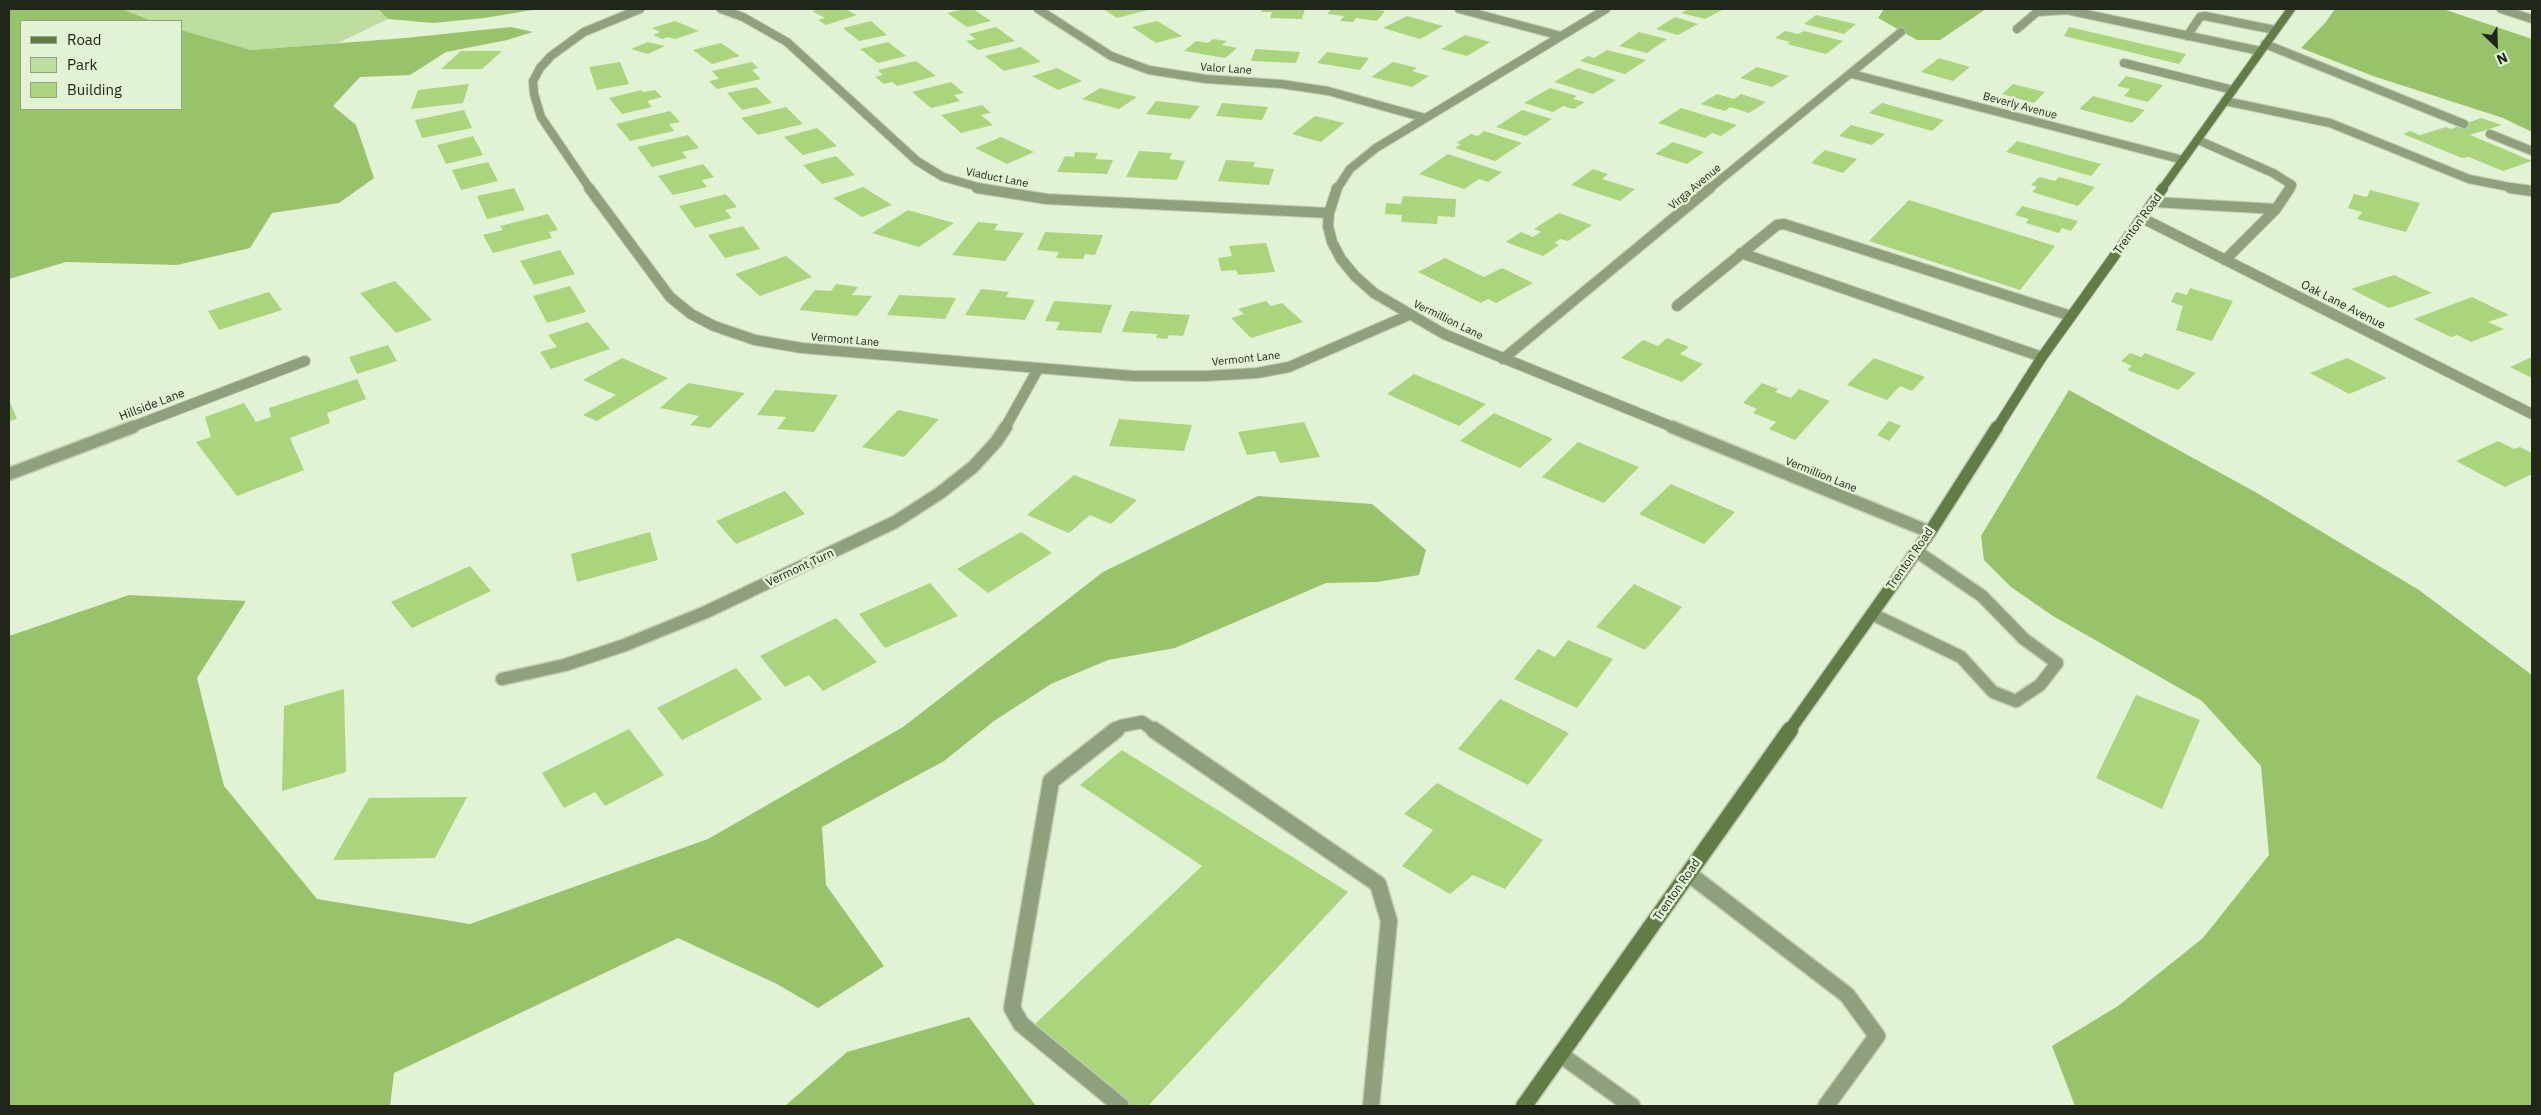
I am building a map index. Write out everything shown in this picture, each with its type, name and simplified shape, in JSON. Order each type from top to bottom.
[{"type":"main road","name":"Trenton Road","points":[[1524,1106],[1930,532],[2042,357],[2291,9]]},
{"type":"street","name":"Vermont Lane","points":[[640,9],[584,32],[550,56],[540,68],[534,81],[534,94],[541,117],[551,134],[625,239],[670,298],[691,314],[714,326],[756,340],[802,348],[1133,376],[1206,376],[1257,373],[1289,367],[1409,316]]},
{"type":"street","name":"Viaduct Lane","points":[[721,9],[743,17],[787,42],[917,161],[943,177],[972,187],[1046,199],[1100,203],[1329,213]]},
{"type":"street","name":"Valor Lane","points":[[1038,9],[1111,56],[1149,70],[1206,79],[1319,89],[1362,99],[1425,118]]},
{"type":"street","points":[[1459,9],[1561,36]]},
{"type":"street","name":"Vermillion Lane","points":[[1606,9],[1376,148],[1350,169],[1338,185],[1329,213],[1328,226],[1330,234],[1341,258],[1374,293],[1409,316],[1503,359],[1930,532]]},
{"type":"street","points":[[2017,29],[2038,12],[2058,9],[2260,51]]},
{"type":"street","points":[[2501,9],[2532,19]]},
{"type":"street","points":[[2188,36],[2200,17],[2204,16],[2275,30]]},
{"type":"street","name":"Virga Avenue","points":[[1503,359],[1901,32]]},
{"type":"street","points":[[2265,44],[2464,124]]},
{"type":"street","points":[[2124,63],[2233,90]]},
{"type":"street","name":"Beverly Avenue","points":[[1852,74],[2183,160]]},
{"type":"street","points":[[2225,101],[2330,123],[2469,179],[2532,191]]},
{"type":"street","points":[[2490,134],[2532,151]]},
{"type":"street","points":[[2198,140],[2273,173],[2292,185],[2276,209],[2225,260]]},
{"type":"street","points":[[2154,202],[2276,209]]},
{"type":"street","name":"Oak Lane Avenue","points":[[2142,218],[2532,414]]},
{"type":"street","points":[[1677,306],[1777,225],[1784,224],[2072,316]]},
{"type":"street","points":[[1741,253],[2042,357]]},
{"type":"street","name":"Hillside Lane","points":[[9,474],[305,361]]},
{"type":"street","name":"Vermont Turn","points":[[502,679],[565,665],[625,645],[706,612],[895,522],[940,493],[979,461],[996,442],[1016,412],[1038,369]]},
{"type":"street","points":[[1872,614],[1962,657],[1992,692],[2016,701],[2040,685],[2057,663],[2024,639],[1982,596],[1916,551]]},
{"type":"street","points":[[1121,1106],[1021,1024],[1012,1008],[1050,782],[1121,726],[1142,722],[1378,884],[1389,921],[1371,1106]]},
{"type":"street","points":[[1689,874],[1847,995],[1877,1036],[1826,1106]]},
{"type":"street","points":[[1560,1055],[1632,1106]]},
{"type":"green space","points":[[9,9],[122,9],[150,20],[20,20],[20,110],[182,110],[182,30],[251,50],[405,38],[511,27],[533,32],[507,40],[446,52],[410,75],[360,77],[333,106],[356,125],[374,178],[339,203],[272,213],[250,248],[177,265],[66,262],[9,279]]},
{"type":"green space","points":[[122,9],[378,9],[388,19],[338,43],[251,50],[182,30],[182,20],[150,20]]},
{"type":"green space","points":[[378,9],[539,9],[484,18],[433,23],[388,19]]},
{"type":"green space","points":[[1884,9],[1986,9],[1940,40],[1917,40],[1878,18]]},
{"type":"green space","points":[[2335,9],[2443,9],[2532,39],[2532,132],[2503,118],[2373,76],[2301,48],[2325,23]]},
{"type":"green space","points":[[2069,390],[2257,493],[2419,590],[2532,675],[2532,1106],[2075,1106],[2052,1046],[2118,1006],[2203,938],[2269,855],[2261,766],[2202,701],[2053,616],[2011,587],[1984,560],[1981,536]]},
{"type":"green space","points":[[1258,496],[1372,504],[1426,550],[1419,575],[1377,582],[1326,583],[1175,648],[1108,660],[1051,684],[994,721],[944,761],[822,827],[826,885],[884,966],[818,1008],[777,984],[678,938],[394,1073],[390,1106],[9,1106],[9,636],[129,595],[246,601],[197,678],[224,786],[317,899],[470,924],[708,839],[903,727],[1103,572]]},
{"type":"green space","points":[[969,1017],[1036,1106],[785,1106],[847,1052]]},
{"type":"building","points":[[819,9],[845,9],[857,15],[826,25],[818,20],[825,18],[812,11]]},
{"type":"building","points":[[973,9],[991,21],[967,27],[947,13]]},
{"type":"building","points":[[1103,9],[1152,9],[1117,18]]},
{"type":"building","points":[[1262,9],[1305,9],[1302,19],[1270,18],[1272,12],[1261,12]]},
{"type":"building","points":[[1331,9],[1385,11],[1377,21],[1356,18],[1353,22],[1340,21],[1344,16],[1327,14]]},
{"type":"building","points":[[1688,9],[1724,9],[1705,19],[1681,13]]},
{"type":"building","points":[[1816,15],[1856,24],[1844,34],[1804,24]]},
{"type":"building","points":[[1407,16],[1443,26],[1420,39],[1383,28]]},
{"type":"building","points":[[1675,17],[1698,24],[1678,35],[1656,29]]},
{"type":"building","points":[[675,21],[699,31],[675,39],[668,37],[662,39],[653,35],[660,32],[652,28]]},
{"type":"building","points":[[871,21],[887,35],[859,41],[843,28]]},
{"type":"building","points":[[1157,21],[1182,36],[1156,43],[1132,27]]},
{"type":"building","points":[[996,27],[1015,41],[978,50],[966,41],[976,39],[969,34]]},
{"type":"building","points":[[2069,27],[2186,54],[2179,64],[2064,36]]},
{"type":"building","points":[[1785,31],[1798,34],[1804,31],[1843,41],[1826,54],[1787,44],[1790,42],[1775,38]]},
{"type":"building","points":[[1639,32],[1667,39],[1647,53],[1619,46]]},
{"type":"building","points":[[1465,35],[1490,42],[1467,56],[1441,49]]},
{"type":"building","points":[[1213,39],[1227,41],[1222,45],[1237,48],[1225,58],[1184,51],[1196,41],[1208,43]]},
{"type":"building","points":[[648,42],[665,46],[648,54],[631,49]]},
{"type":"building","points":[[888,42],[906,56],[878,63],[860,49]]},
{"type":"building","points":[[721,43],[740,56],[712,64],[693,50]]},
{"type":"building","points":[[1021,47],[1041,62],[1004,71],[985,56]]},
{"type":"building","points":[[1255,49],[1300,52],[1296,63],[1251,61]]},
{"type":"building","points":[[1607,50],[1646,60],[1625,74],[1580,61],[1588,56],[1594,58]]},
{"type":"building","points":[[461,51],[502,51],[482,69],[441,69]]},
{"type":"building","points":[[1327,52],[1369,58],[1360,70],[1317,63]]},
{"type":"building","points":[[1939,58],[1970,67],[1953,81],[1921,72]]},
{"type":"building","points":[[916,61],[936,76],[897,86],[892,82],[884,84],[875,77],[883,75],[878,70]]},
{"type":"building","points":[[620,62],[629,84],[597,90],[589,67]]},
{"type":"building","points":[[752,62],[758,68],[752,70],[761,79],[717,89],[709,81],[719,79],[712,71]]},
{"type":"building","points":[[1393,62],[1417,68],[1412,71],[1429,76],[1412,87],[1371,77]]},
{"type":"building","points":[[1757,67],[1789,76],[1772,87],[1740,78]]},
{"type":"building","points":[[1057,68],[1082,81],[1058,90],[1032,76]]},
{"type":"building","points":[[1578,68],[1616,80],[1593,94],[1554,82]]},
{"type":"building","points":[[2126,76],[2163,85],[2148,102],[2124,96],[2130,89],[2117,86]]},
{"type":"building","points":[[951,82],[964,93],[954,95],[960,101],[931,108],[912,92]]},
{"type":"building","points":[[469,84],[463,103],[411,109],[418,90]]},
{"type":"building","points":[[2013,84],[2045,92],[2034,103],[2002,94]]},
{"type":"building","points":[[756,87],[772,103],[742,110],[727,93]]},
{"type":"building","points":[[1100,88],[1137,97],[1119,109],[1082,99]]},
{"type":"building","points":[[1550,88],[1577,96],[1573,99],[1585,102],[1574,109],[1563,106],[1553,112],[1524,103]]},
{"type":"building","points":[[641,90],[643,92],[655,90],[662,97],[647,101],[652,107],[622,114],[609,98]]},
{"type":"building","points":[[1717,94],[1734,99],[1741,94],[1766,102],[1749,113],[1730,107],[1725,111],[1701,104]]},
{"type":"building","points":[[2093,96],[2145,110],[2132,123],[2079,109]]},
{"type":"building","points":[[1156,101],[1200,106],[1190,119],[1146,114]]},
{"type":"building","points":[[1222,103],[1268,107],[1262,120],[1216,116]]},
{"type":"building","points":[[1882,103],[1944,120],[1932,131],[1869,113]]},
{"type":"building","points":[[982,105],[991,113],[981,115],[993,125],[961,133],[941,115]]},
{"type":"building","points":[[786,107],[803,124],[758,135],[741,118]]},
{"type":"building","points":[[1681,108],[1737,125],[1721,136],[1712,133],[1705,138],[1658,123]]},
{"type":"building","points":[[464,110],[472,128],[422,138],[415,120]]},
{"type":"building","points":[[1522,110],[1552,119],[1526,136],[1496,127]]},
{"type":"building","points":[[670,111],[680,122],[669,124],[674,131],[630,141],[616,124]]},
{"type":"building","points":[[1315,116],[1344,123],[1321,142],[1292,134]]},
{"type":"building","points":[[2481,118],[2502,125],[2470,135],[2532,161],[2503,171],[2469,157],[2462,158],[2403,134],[2410,131],[2420,135],[2446,127],[2451,129]]},
{"type":"building","points":[[1851,125],[1885,134],[1872,145],[1839,136]]},
{"type":"building","points":[[817,128],[837,146],[803,155],[784,137]]},
{"type":"building","points":[[1484,131],[1522,143],[1495,161],[1455,148],[1461,144],[1456,143],[1471,134],[1478,136]]},
{"type":"building","points":[[688,135],[699,148],[682,152],[687,158],[652,167],[637,147]]},
{"type":"building","points":[[473,136],[483,155],[446,164],[437,145]]},
{"type":"building","points":[[1001,137],[1034,152],[1007,164],[975,148]]},
{"type":"building","points":[[2017,141],[2101,164],[2091,176],[2006,152]]},
{"type":"building","points":[[1673,142],[1704,152],[1687,164],[1655,154]]},
{"type":"building","points":[[1825,150],[1857,159],[1843,173],[1811,163]]},
{"type":"building","points":[[1139,151],[1172,153],[1169,159],[1185,161],[1177,180],[1126,177]]},
{"type":"building","points":[[1075,152],[1098,153],[1095,159],[1113,160],[1107,174],[1057,172],[1065,156],[1074,157]]},
{"type":"building","points":[[1448,154],[1502,172],[1488,182],[1479,179],[1464,189],[1419,174]]},
{"type":"building","points":[[836,156],[855,175],[822,184],[803,165]]},
{"type":"building","points":[[1226,160],[1255,162],[1253,167],[1274,169],[1269,185],[1218,181]]},
{"type":"building","points":[[488,162],[498,181],[461,190],[452,170]]},
{"type":"building","points":[[703,164],[714,177],[702,180],[707,187],[673,195],[658,176]]},
{"type":"building","points":[[1593,169],[1608,174],[1602,179],[1635,189],[1620,201],[1571,185]]},
{"type":"building","points":[[2039,177],[2055,181],[2059,177],[2095,187],[2078,206],[2032,192],[2037,187],[2031,185]]},
{"type":"building","points":[[863,187],[892,205],[862,217],[833,198]]},
{"type":"building","points":[[514,188],[525,210],[487,219],[477,196]]},
{"type":"building","points":[[2370,190],[2420,203],[2406,232],[2357,219],[2362,212],[2348,208],[2354,194],[2367,197]]},
{"type":"building","points":[[726,194],[737,207],[725,210],[732,218],[695,228],[679,206]]},
{"type":"building","points":[[1403,196],[1456,199],[1455,217],[1438,216],[1437,224],[1401,222],[1402,215],[1385,214],[1386,203],[1401,204]]},
{"type":"building","points":[[1909,200],[2055,246],[2020,290],[1869,241]]},
{"type":"building","points":[[2022,206],[2078,221],[2071,231],[2062,228],[2059,233],[2026,223],[2029,219],[2015,215]]},
{"type":"building","points":[[908,210],[954,223],[919,247],[872,233]]},
{"type":"building","points":[[1559,213],[1592,225],[1568,241],[1560,239],[1554,243],[1559,245],[1543,256],[1506,242],[1521,232],[1533,237],[1541,232],[1534,229]]},
{"type":"building","points":[[548,214],[558,230],[549,232],[552,238],[493,253],[483,235],[503,230],[500,226]]},
{"type":"building","points":[[978,222],[998,224],[994,230],[1024,233],[1005,261],[952,255]]},
{"type":"building","points":[[743,226],[760,249],[725,258],[708,235]]},
{"type":"building","points":[[1045,232],[1103,235],[1095,255],[1085,254],[1083,259],[1056,258],[1059,252],[1037,250]]},
{"type":"building","points":[[1266,243],[1275,272],[1238,275],[1236,270],[1221,271],[1218,258],[1232,256],[1229,246]]},
{"type":"building","points":[[560,250],[575,274],[534,285],[520,261]]},
{"type":"building","points":[[786,256],[812,277],[760,296],[735,274]]},
{"type":"building","points":[[1445,258],[1484,277],[1502,268],[1533,283],[1496,303],[1488,299],[1481,303],[1418,272]]},
{"type":"building","points":[[2394,275],[2432,293],[2389,308],[2351,289]]},
{"type":"building","points":[[395,281],[432,320],[396,333],[360,293]]},
{"type":"building","points":[[836,284],[858,287],[852,295],[872,296],[857,316],[799,310],[815,290],[831,291]]},
{"type":"building","points":[[570,286],[586,312],[547,323],[533,296]]},
{"type":"building","points":[[2190,288],[2233,301],[2212,341],[2176,330],[2183,306],[2171,302],[2176,292],[2187,295]]},
{"type":"building","points":[[981,289],[1009,292],[1006,297],[1035,300],[1025,320],[965,315]]},
{"type":"building","points":[[269,292],[282,310],[219,330],[208,311]]},
{"type":"building","points":[[899,295],[956,298],[945,319],[887,315]]},
{"type":"building","points":[[2472,297],[2509,315],[2488,322],[2504,329],[2471,342],[2457,335],[2451,337],[2414,319]]},
{"type":"building","points":[[1054,301],[1112,305],[1101,333],[1056,330],[1060,322],[1045,321]]},
{"type":"building","points":[[1266,301],[1271,306],[1282,303],[1303,322],[1251,338],[1231,318],[1244,314],[1238,309]]},
{"type":"building","points":[[1130,311],[1190,315],[1183,336],[1169,335],[1167,339],[1156,338],[1157,334],[1122,332]]},
{"type":"building","points":[[588,322],[610,349],[551,369],[540,352],[557,347],[548,335]]},
{"type":"building","points":[[1667,338],[1689,347],[1680,354],[1703,364],[1682,382],[1621,358],[1643,340],[1658,346]]},
{"type":"building","points":[[388,345],[397,361],[357,374],[349,357]]},
{"type":"building","points":[[2130,353],[2141,357],[2145,353],[2196,373],[2178,390],[2127,370],[2132,366],[2121,361]]},
{"type":"building","points":[[2532,357],[2532,378],[2510,367]]},
{"type":"building","points":[[622,358],[668,378],[597,421],[583,415],[616,395],[583,380]]},
{"type":"building","points":[[1874,358],[1925,377],[1912,391],[1900,386],[1887,400],[1847,385]]},
{"type":"building","points":[[2347,358],[2387,378],[2349,394],[2310,373]]},
{"type":"building","points":[[1414,374],[1486,404],[1459,426],[1387,394]]},
{"type":"building","points":[[357,379],[366,399],[327,413],[330,423],[290,438],[304,470],[237,496],[196,442],[211,437],[205,417],[244,403],[256,422],[271,417],[269,408]]},
{"type":"building","points":[[688,383],[745,393],[710,428],[690,425],[699,416],[660,408]]},
{"type":"building","points":[[1762,383],[1778,389],[1775,392],[1791,398],[1799,389],[1830,401],[1795,440],[1769,429],[1776,422],[1753,413],[1757,409],[1743,403]]},
{"type":"building","points":[[775,390],[838,395],[814,432],[777,429],[786,417],[757,415]]},
{"type":"building","points":[[9,400],[17,419],[9,421]]},
{"type":"building","points":[[898,410],[939,419],[904,457],[862,447]]},
{"type":"building","points":[[1494,413],[1553,439],[1520,468],[1460,441]]},
{"type":"building","points":[[1119,419],[1192,425],[1184,451],[1109,446]]},
{"type":"building","points":[[1889,421],[1901,426],[1889,441],[1877,435]]},
{"type":"building","points":[[1304,422],[1320,457],[1280,463],[1275,451],[1247,455],[1238,432]]},
{"type":"building","points":[[2498,441],[2514,449],[2520,447],[2532,453],[2532,474],[2505,487],[2456,461]]},
{"type":"building","points":[[1578,442],[1639,467],[1604,503],[1542,477]]},
{"type":"building","points":[[1074,475],[1137,500],[1111,524],[1090,515],[1069,533],[1027,515]]},
{"type":"building","points":[[1671,484],[1735,512],[1704,544],[1639,514]]},
{"type":"building","points":[[785,491],[805,514],[736,544],[716,521]]},
{"type":"building","points":[[650,532],[658,560],[577,582],[571,554]]},
{"type":"building","points":[[1021,532],[1052,553],[988,593],[957,569]]},
{"type":"building","points":[[470,566],[491,591],[412,628],[391,602]]},
{"type":"building","points":[[930,583],[958,616],[885,648],[859,614]]},
{"type":"building","points":[[1634,584],[1682,607],[1645,650],[1596,627]]},
{"type":"building","points":[[836,618],[877,662],[823,691],[809,675],[785,687],[760,656]]},
{"type":"building","points":[[1568,640],[1613,659],[1577,708],[1514,679],[1538,649],[1555,657]]},
{"type":"building","points":[[736,668],[762,699],[682,740],[657,708]]},
{"type":"building","points":[[344,689],[346,772],[282,791],[284,706]]},
{"type":"building","points":[[2136,695],[2200,720],[2162,809],[2096,778]]},
{"type":"building","points":[[1500,699],[1569,733],[1528,785],[1458,749]]},
{"type":"building","points":[[629,729],[664,775],[605,806],[595,792],[564,808],[542,773]]},
{"type":"building","points":[[1122,750],[1348,892],[1148,1106],[1130,1106],[1035,1024],[1202,866],[1080,785]]},
{"type":"building","points":[[1437,783],[1543,840],[1505,889],[1473,875],[1450,894],[1402,866],[1433,830],[1404,814]]},
{"type":"building","points":[[467,797],[435,858],[333,860],[369,798]]}]
